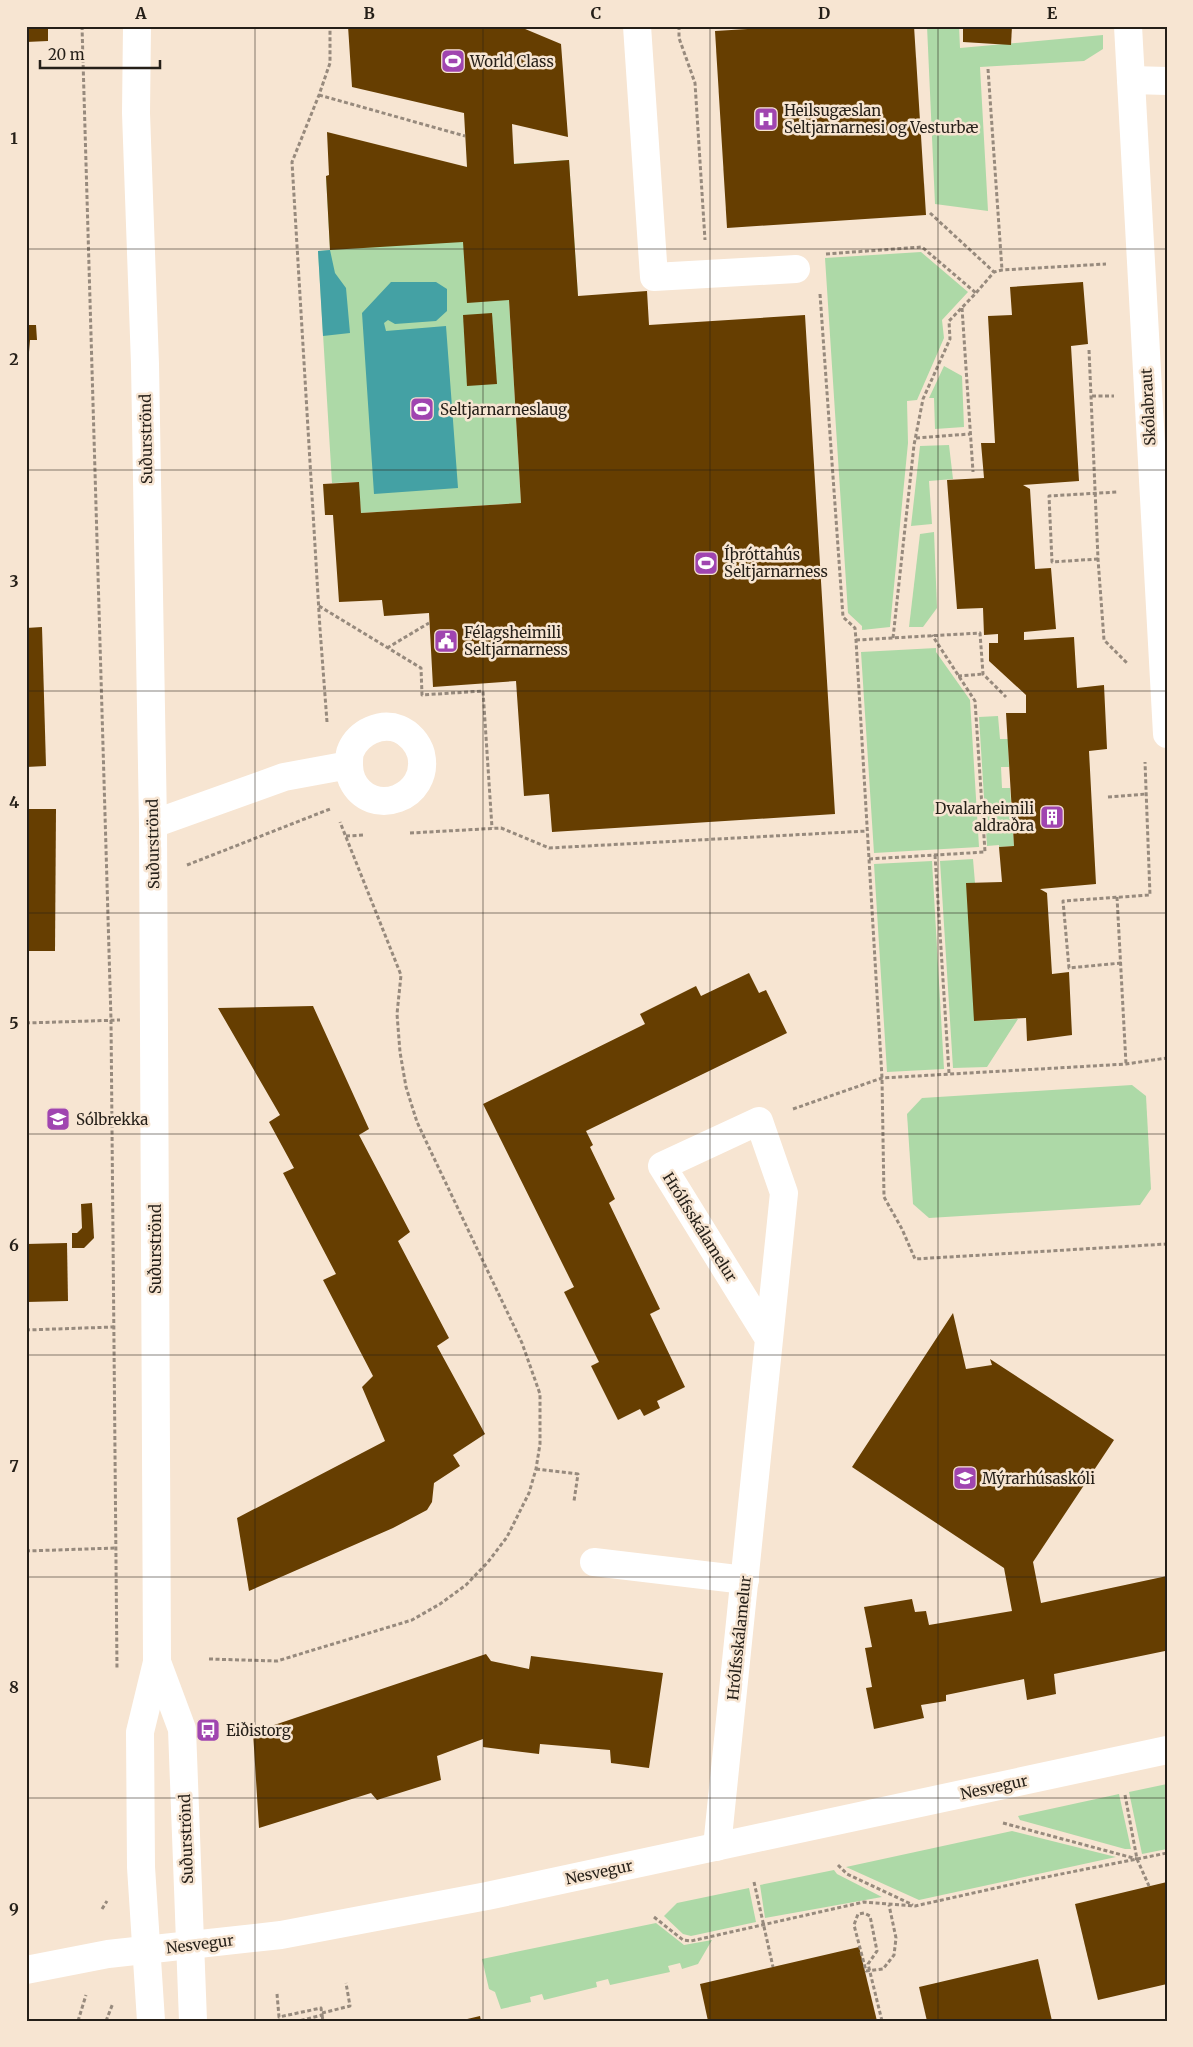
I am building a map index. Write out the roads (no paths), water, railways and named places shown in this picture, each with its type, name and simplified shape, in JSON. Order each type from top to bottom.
[{"type":"street","name":"Suðurströnd","points":[[137,26],[136,113],[145,364],[153,824],[157,1662],[140,1732],[141,1867],[151,2021]]},
{"type":"street","points":[[637,26],[654,277],[807,262]]},
{"type":"street","name":"Skólabraut","points":[[1128,26],[1167,734]]},
{"type":"street","points":[[1132,80],[1167,81]]},
{"type":"street","points":[[153,824],[284,777],[340,766]]},
{"type":"street","name":"Hrólfsskálamelur","points":[[718,1847],[784,1193],[759,1121],[662,1166],[769,1339]]},
{"type":"street","points":[[594,1562],[745,1580]]},
{"type":"street","name":"Suðurströnd","points":[[157,1662],[182,1729],[193,2021]]},
{"type":"street","name":"Nesvegur","points":[[26,1970],[108,1954],[290,1934],[487,1896],[1167,1750]]},
{"type":"water","points":[[330,250],[335,273],[346,288],[350,333],[323,336],[318,251]]},
{"type":"water","points":[[391,282],[436,282],[447,289],[447,311],[436,321],[395,324],[388,320],[384,323],[386,331],[446,326],[458,488],[374,494],[362,313]]},
{"type":"place","name":"World Class","points":[[453,61]]},
{"type":"place","name":"Heilsugæslan Seltjarnarnesi og Vesturbæ","points":[[766,119]]},
{"type":"place","name":"Seltjarnarneslaug","points":[[422,409]]},
{"type":"place","name":"Íþróttahús Seltjarnarness","points":[[706,563]]},
{"type":"place","name":"Félagsheimili Seltjarnarness","points":[[446,641]]},
{"type":"place","name":"Dvalarheimili aldraðra","points":[[1052,817]]},
{"type":"place","name":"Sólbrekka","points":[[58,1119]]},
{"type":"place","name":"Mýrarhúsaskóli","points":[[965,1478]]},
{"type":"place","name":"Eiðistorg","points":[[208,1730]]}]
